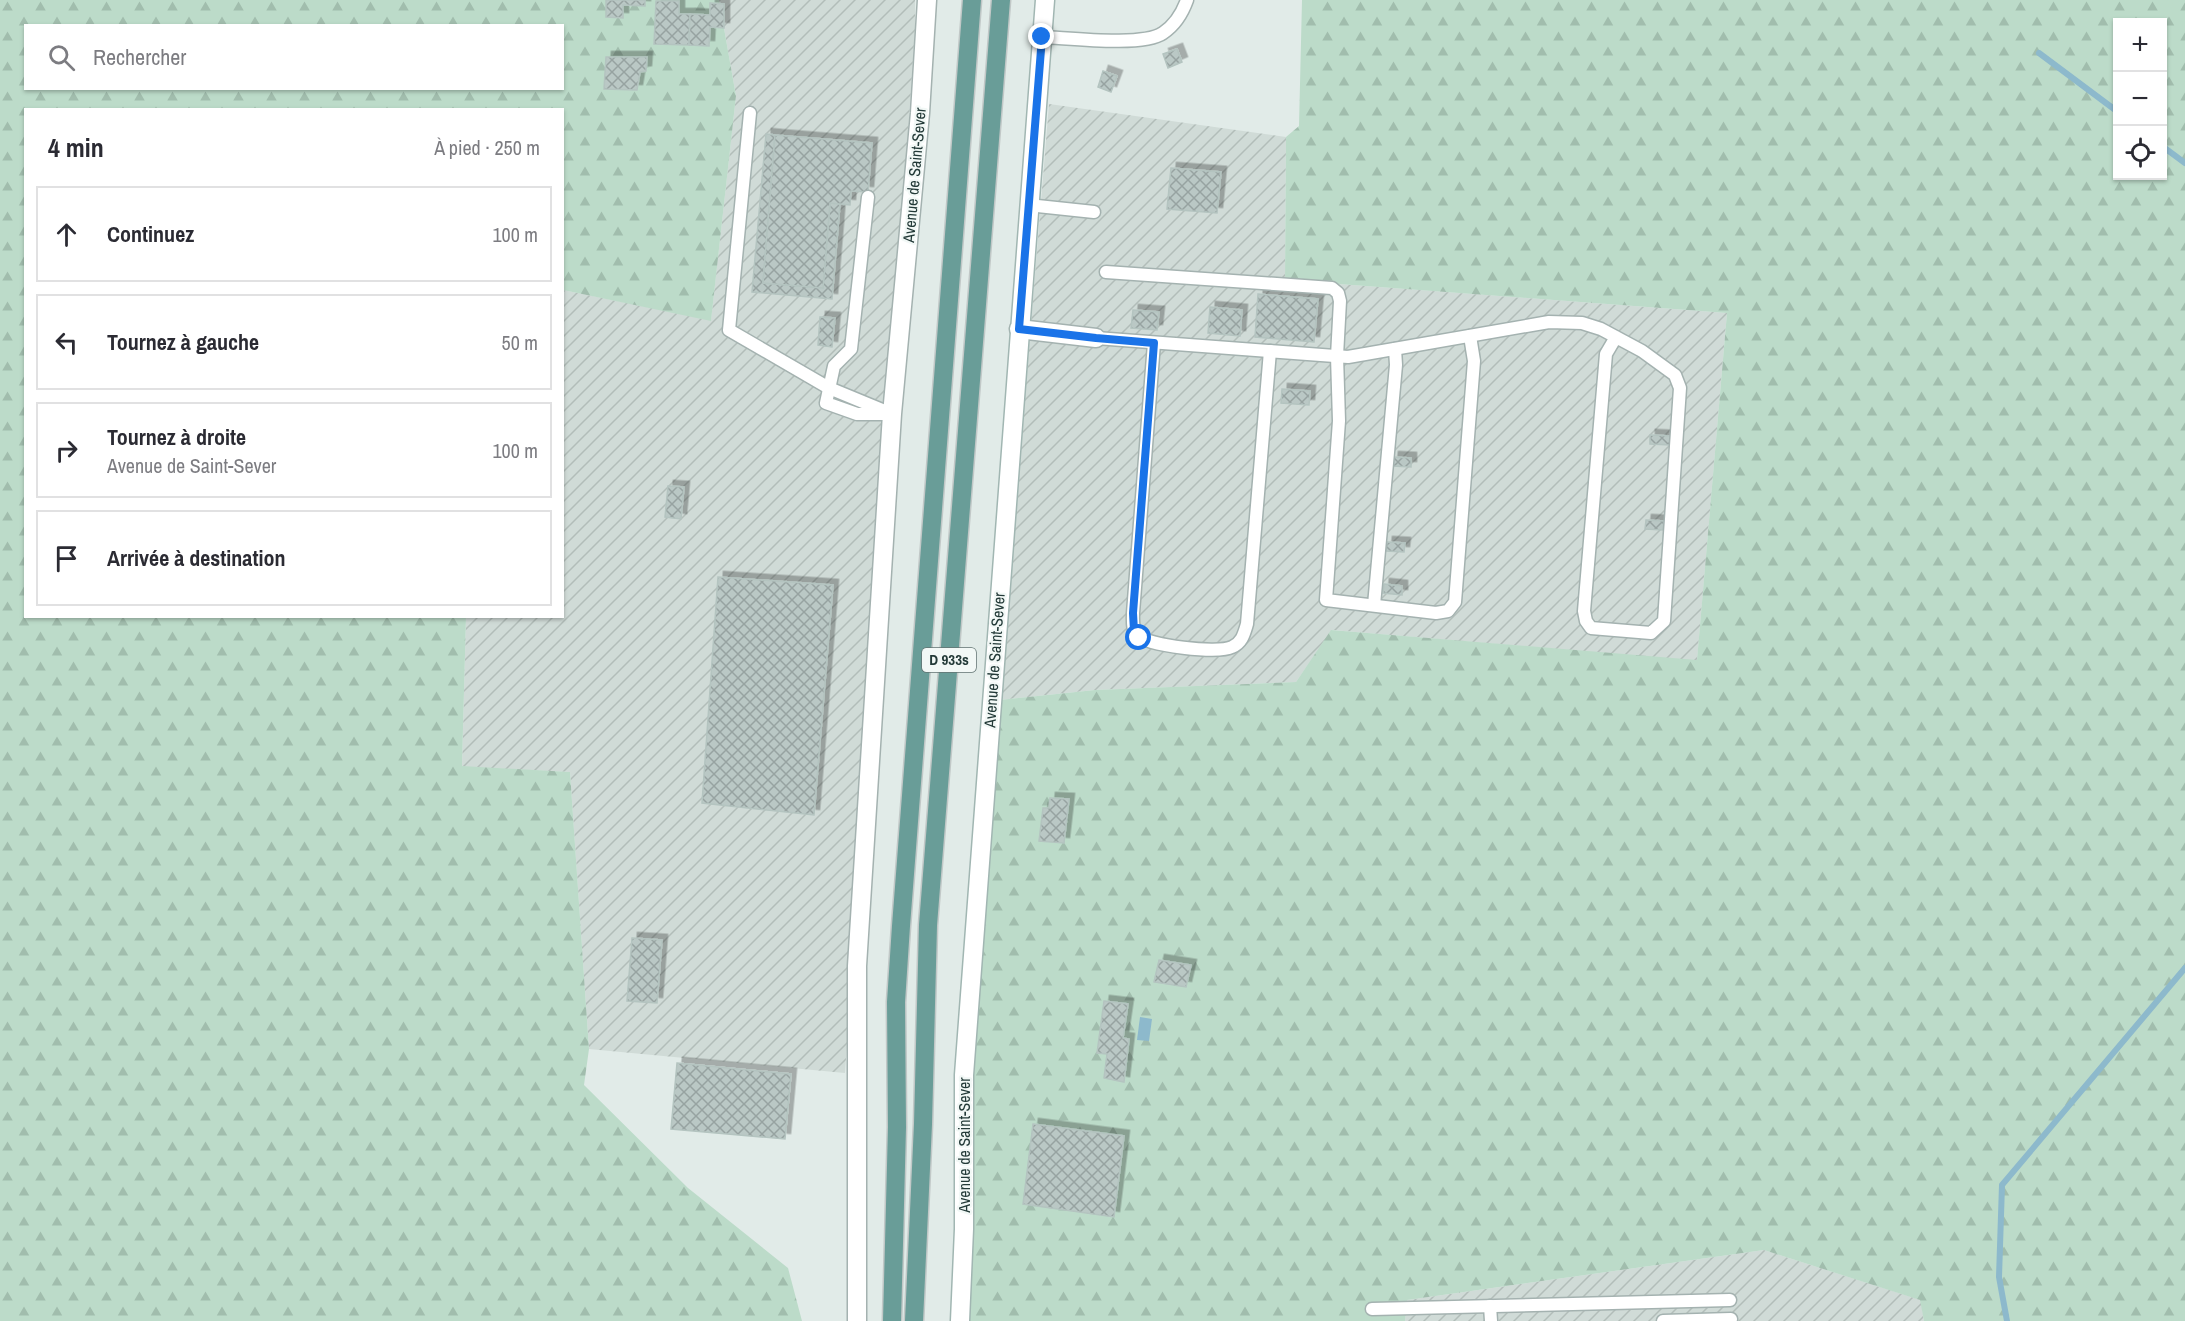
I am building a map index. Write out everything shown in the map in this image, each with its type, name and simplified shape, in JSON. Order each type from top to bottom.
[{"type":"main road","name":"D 933s","points":[[892,1321],[897,1139],[896,1002],[972,0]]},
{"type":"main road","name":"D 933s","points":[[914,1321],[923,1124],[928,925],[1001,0]]},
{"type":"street","name":"Avenue de Saint-Sever","points":[[857,1321],[856,966],[892,414],[920,113],[927,0]]},
{"type":"street","name":"Avenue de Saint-Sever","points":[[960,1321],[964,1229],[964,1075],[1045,0]]},
{"type":"street","points":[[1019,329],[1096,338]]},
{"type":"lane","points":[[1042,37],[1137,41],[1162,34],[1182,15],[1187,0]]},
{"type":"lane","points":[[750,113],[729,330],[829,388],[892,414]]},
{"type":"lane","points":[[829,388],[834,366],[851,350],[868,197]]},
{"type":"lane","points":[[1028,205],[1094,212]]},
{"type":"lane","points":[[1106,272],[1332,288],[1338,293],[1340,302],[1337,356],[1339,421],[1326,600],[1436,613],[1448,611],[1455,602],[1474,361],[1470,336]]},
{"type":"lane","points":[[1096,338],[1348,357],[1565,321],[1582,322],[1616,337],[1642,351],[1675,375],[1680,388],[1664,621],[1651,633],[1591,628],[1586,621],[1584,611],[1606,354],[1616,337]]},
{"type":"lane","points":[[1154,343],[1133,613],[1134,631],[1139,638],[1151,643],[1219,650],[1232,647],[1242,640],[1247,624],[1270,351]]},
{"type":"lane","points":[[1374,605],[1396,365],[1395,349]]},
{"type":"lane","points":[[1372,1309],[1730,1300]]},
{"type":"lane","points":[[1490,1306],[1491,1321]]},
{"type":"lane","points":[[1663,1321],[1731,1319]]},
{"type":"shaded area","points":[[719,0],[915,0],[915,29],[845,1073],[589,1049],[570,772],[462,767],[466,618],[564,618],[564,290],[711,320],[736,96]]},
{"type":"shaded area","points":[[1049,104],[1286,137],[1285,280],[1727,313],[1697,661],[1332,630],[1296,682],[1095,690],[1000,700]]},
{"type":"shaded area","points":[[1764,1250],[1921,1300],[1924,1321],[1405,1321],[1407,1300]]},
{"type":"green space","points":[[0,0],[719,0],[736,96],[711,321],[564,290],[564,108],[24,108],[24,618],[466,618],[462,766],[570,772],[589,1049],[584,1085],[688,1188],[788,1268],[802,1321],[0,1321]]},
{"type":"green space","points":[[1302,0],[2185,0],[2185,1321],[1924,1321],[1920,1300],[1764,1250],[1407,1300],[1405,1321],[956,1321],[1000,700],[1095,690],[1296,682],[1331,630],[1697,660],[1727,313],[1285,280],[1286,137],[1299,126]]},
{"type":"water","points":[[1140,1017],[1152,1019],[1149,1041],[1137,1040]]},
{"type":"building","points":[[606,0],[645,0],[645,6],[623,5],[623,18],[606,17]]},
{"type":"building","points":[[656,1],[679,1],[679,14],[690,14],[689,45],[654,44]]},
{"type":"building","points":[[710,3],[724,4],[724,28],[710,27],[709,46],[689,45],[690,14],[710,15]]},
{"type":"building","points":[[1177,49],[1182,62],[1168,68],[1163,54]]},
{"type":"building","points":[[606,57],[647,57],[646,71],[640,72],[637,90],[604,89]]},
{"type":"building","points":[[1103,71],[1117,76],[1111,92],[1098,87]]},
{"type":"building","points":[[766,134],[775,135],[763,283],[823,288],[830,203],[840,204],[832,299],[752,292]]},
{"type":"building","points":[[775,135],[872,143],[868,192],[851,191],[850,205],[830,203],[823,288],[763,283]]},
{"type":"building","points":[[1171,168],[1221,172],[1217,213],[1167,209]]},
{"type":"building","points":[[1258,294],[1318,299],[1314,342],[1255,337]]},
{"type":"building","points":[[1210,307],[1242,310],[1240,336],[1208,333]]},
{"type":"building","points":[[1133,310],[1159,312],[1157,330],[1131,328]]},
{"type":"building","points":[[820,317],[835,318],[832,347],[818,345]]},
{"type":"building","points":[[1282,389],[1310,391],[1309,405],[1281,403]]},
{"type":"building","points":[[1650,435],[1671,436],[1670,445],[1650,444]]},
{"type":"building","points":[[1393,457],[1411,458],[1411,467],[1392,466]]},
{"type":"building","points":[[668,486],[684,487],[681,519],[665,517]]},
{"type":"building","points":[[1646,520],[1664,521],[1663,530],[1645,529]]},
{"type":"building","points":[[1387,542],[1405,543],[1404,552],[1386,551]]},
{"type":"building","points":[[718,577],[833,585],[814,815],[702,803]]},
{"type":"building","points":[[1384,584],[1402,586],[1402,595],[1383,593]]},
{"type":"building","points":[[1050,798],[1069,799],[1064,843],[1039,841],[1043,808],[1049,808]]},
{"type":"building","points":[[632,938],[662,940],[657,1003],[627,1001]]},
{"type":"building","points":[[1159,960],[1191,965],[1186,987],[1154,982]]},
{"type":"building","points":[[1104,1001],[1128,1004],[1123,1038],[1129,1039],[1124,1082],[1104,1078],[1107,1054],[1097,1053]]},
{"type":"building","points":[[677,1063],[791,1074],[785,1139],[671,1129]]},
{"type":"building","points":[[1033,1124],[1124,1136],[1114,1217],[1023,1204]]},
{"type":"waterway","points":[[2039,53],[2113,108]]},
{"type":"waterway","points":[[2167,150],[2185,163]]},
{"type":"waterway","points":[[2007,1321],[1999,1277],[2002,1185],[2185,968]]},
{"type":"route","points":[[1042,37],[1019,329],[1154,343],[1133,613],[1134,631],[1139,638]]}]
